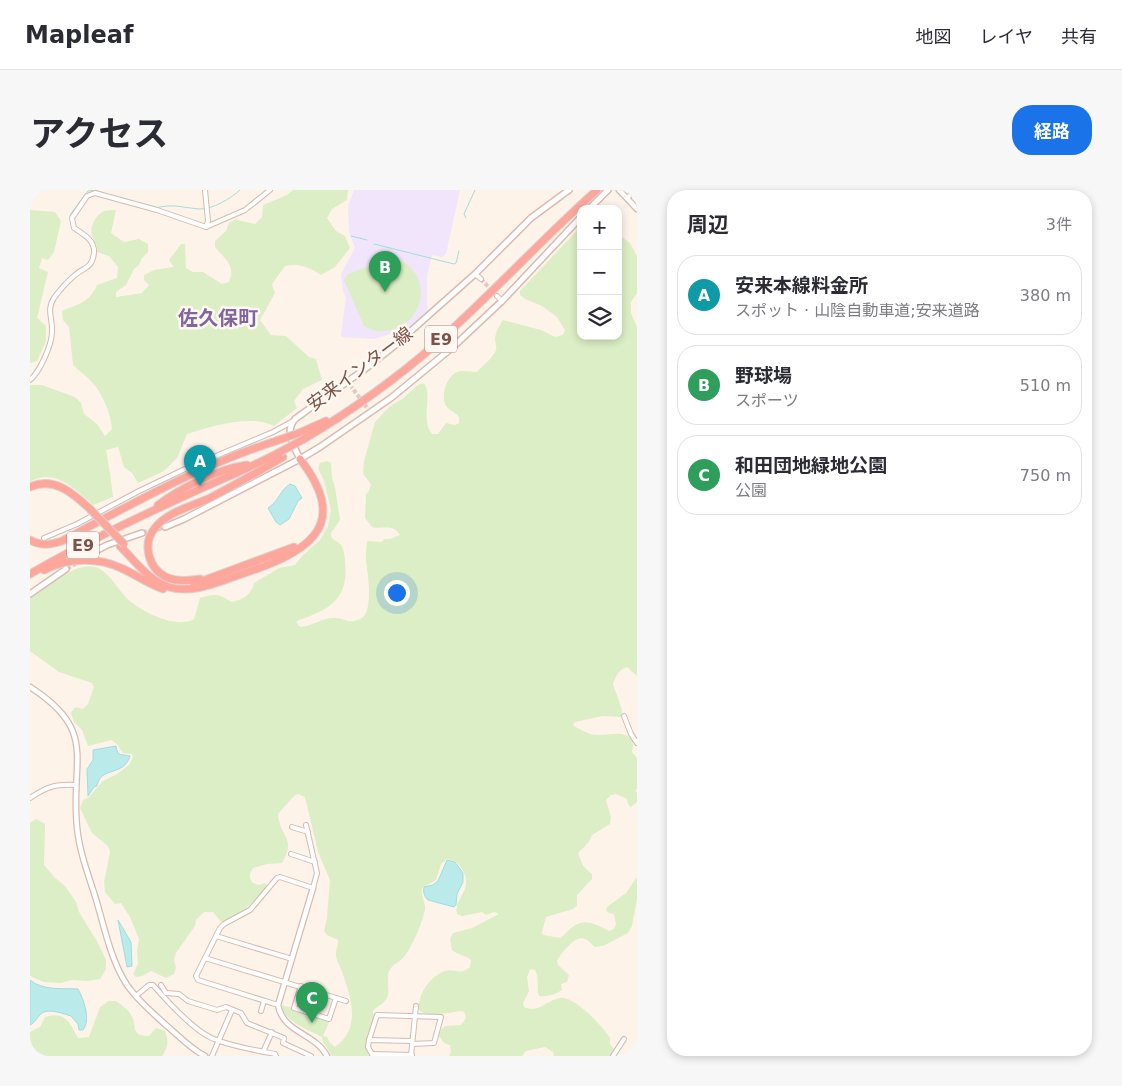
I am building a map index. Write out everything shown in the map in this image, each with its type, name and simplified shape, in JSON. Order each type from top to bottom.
[{"type":"highway","name":"E9","points":[[352,407],[398,375],[438,342],[596,190]]},
{"type":"highway","points":[[228,575],[182,581],[164,576],[149,558],[147,547],[153,529],[172,514],[212,496],[352,407]]},
{"type":"highway","points":[[30,540],[41,545],[51,545],[62,541],[183,478],[232,456],[276,441],[303,438],[352,407]]},
{"type":"highway","name":"E9","points":[[30,575],[73,550],[152,511],[172,495],[198,482],[232,467],[248,467],[280,453]]},
{"type":"highway","points":[[30,487],[42,483],[60,486],[77,497],[149,575],[158,582],[169,587],[196,588],[228,575],[268,564],[293,553],[311,540],[318,530],[322,518],[322,497],[317,484],[300,459]]},
{"type":"highway","points":[[30,492],[46,487],[56,489],[67,494],[88,510]]},
{"type":"highway","points":[[30,575],[71,561],[93,560],[114,565],[157,587],[182,594],[197,592],[228,575]]},
{"type":"main road","name":"安来インター線","points":[[300,459],[289,433],[291,425],[295,420],[349,384],[475,274],[531,218],[569,190]]},
{"type":"main road","points":[[593,205],[608,190]]},
{"type":"main road","points":[[165,527],[300,459],[369,411],[453,347],[502,301],[577,221]]},
{"type":"main road","points":[[90,554],[116,541],[142,533]]},
{"type":"main road","points":[[30,594],[66,569]]},
{"type":"street","points":[[205,190],[208,221],[206,228]]},
{"type":"street","points":[[30,380],[35,376],[51,342],[50,308],[54,298],[75,275],[86,270],[92,262],[94,246],[91,241],[74,228],[72,218],[87,196],[94,191],[157,210],[206,228],[245,210],[270,190]]},
{"type":"street","points":[[619,190],[637,209]]},
{"type":"street","points":[[627,198],[636,190]]},
{"type":"street","points":[[475,274],[481,279]]},
{"type":"street","points":[[497,296],[502,301]]},
{"type":"street","points":[[44,538],[77,524],[185,469],[273,432],[295,420]]},
{"type":"street","points":[[30,687],[59,708],[73,730],[77,750],[77,827],[83,856],[122,976],[136,996],[175,1033],[205,1056]]},
{"type":"street","points":[[624,716],[631,734],[637,743]]},
{"type":"street","points":[[30,798],[50,786],[60,784],[76,785]]},
{"type":"street","points":[[306,825],[317,873],[278,1005],[283,1020],[319,1045],[327,1056]]},
{"type":"street","points":[[292,827],[308,832]]},
{"type":"street","points":[[291,854],[315,862]]},
{"type":"street","points":[[278,1005],[198,980],[196,976],[224,924],[250,910],[280,877],[313,888]]},
{"type":"street","points":[[216,936],[292,959]]},
{"type":"street","points":[[205,958],[346,1001]]},
{"type":"street","points":[[161,984],[162,989],[166,993],[179,994],[191,1002],[217,1010],[226,1007],[241,1013],[247,1023],[284,1038],[283,1043],[311,1056]]},
{"type":"street","points":[[136,996],[149,985],[153,985],[202,1032],[234,1046],[275,1054],[276,1056]]},
{"type":"street","points":[[301,986],[294,1008],[329,1019],[336,998]]},
{"type":"street","points":[[261,1011],[264,1001]]},
{"type":"street","points":[[369,1040],[412,1042],[434,1043],[441,1017],[414,1016],[377,1015],[375,1026],[369,1040],[368,1047],[372,1055],[412,1056],[412,1042],[414,1016],[416,1006]]},
{"type":"street","points":[[212,1056],[232,1010]]},
{"type":"street","points":[[263,1052],[272,1032]]},
{"type":"street","points":[[613,1056],[624,1039]]},
{"type":"shaded area","points":[[354,190],[460,190],[446,254],[442,257],[432,255],[427,276],[428,311],[410,327],[375,339],[342,337],[341,335],[346,298],[341,274],[355,248],[349,232],[348,206]]},
{"type":"green space","points":[[293,190],[348,190],[347,200],[332,209],[327,218],[336,231],[345,236],[350,248],[335,267],[321,275],[304,266],[285,266],[272,284],[275,293],[260,320],[271,335],[286,336],[309,357],[316,359],[322,380],[303,389],[294,401],[297,408],[274,426],[254,421],[231,422],[187,434],[177,458],[164,471],[138,483],[132,473],[124,467],[118,447],[106,450],[113,497],[93,505],[72,487],[56,479],[48,477],[39,478],[30,482],[30,385],[42,385],[75,397],[81,403],[84,414],[97,424],[105,436],[112,429],[108,410],[99,391],[73,365],[69,327],[63,320],[62,311],[87,299],[97,285],[117,278],[118,267],[109,256],[97,252],[97,246],[91,230],[98,216],[104,211],[116,210],[111,233],[124,242],[139,239],[148,244],[148,252],[134,269],[126,285],[116,292],[116,297],[142,293],[149,285],[144,280],[144,275],[154,270],[174,267],[169,260],[181,244],[185,244],[186,268],[193,272],[203,272],[222,284],[229,282],[231,271],[226,259],[215,247],[215,241],[226,231],[229,223],[236,219],[255,224],[262,217],[263,205],[287,195]]},
{"type":"green space","points":[[30,210],[55,212],[61,221],[54,252],[48,260],[42,258],[39,268],[48,272],[37,318],[46,326],[46,341],[37,361],[30,363]]},
{"type":"green space","points":[[577,230],[577,340],[622,340],[622,237],[630,243],[637,256],[637,293],[631,302],[631,313],[637,327],[637,676],[627,667],[619,672],[614,681],[613,684],[622,710],[621,717],[602,716],[573,724],[591,734],[621,734],[633,740],[632,752],[637,758],[637,789],[635,790],[637,802],[631,807],[627,799],[616,794],[611,795],[606,800],[611,817],[610,824],[592,835],[589,842],[578,853],[583,866],[592,874],[592,879],[577,895],[577,906],[546,917],[543,935],[561,938],[573,927],[583,922],[594,924],[609,931],[614,929],[616,924],[614,914],[606,911],[607,907],[626,893],[637,877],[637,899],[632,926],[628,933],[603,946],[595,947],[586,940],[577,939],[565,949],[557,961],[558,965],[569,975],[567,982],[561,984],[562,990],[551,995],[539,996],[535,970],[530,969],[527,977],[529,991],[523,1003],[524,1007],[534,1009],[555,999],[566,998],[573,1001],[601,1027],[610,1038],[610,1044],[614,1049],[610,1056],[554,1056],[553,1052],[545,1047],[526,1051],[522,1056],[449,1056],[451,1051],[450,1045],[444,1043],[439,1036],[441,1030],[445,1026],[461,1025],[466,1018],[465,1013],[462,1011],[427,1014],[418,1008],[420,998],[424,988],[435,976],[445,971],[463,971],[470,967],[471,960],[452,950],[450,939],[453,933],[472,928],[499,914],[494,912],[486,915],[482,912],[462,916],[457,914],[458,903],[465,887],[465,875],[458,864],[447,859],[441,864],[436,880],[422,888],[425,910],[419,928],[406,954],[389,971],[387,998],[373,1011],[374,1021],[367,1044],[369,1056],[332,1056],[322,1037],[291,1020],[283,1010],[282,1005],[330,1020],[323,1036],[327,1037],[335,1047],[344,1039],[352,1020],[348,989],[336,957],[338,940],[327,935],[324,931],[330,880],[318,852],[305,797],[298,794],[278,814],[279,822],[288,842],[288,848],[282,863],[267,864],[253,868],[250,874],[253,883],[259,885],[265,883],[267,886],[252,903],[235,916],[221,922],[213,912],[204,912],[196,920],[195,926],[176,953],[174,974],[166,978],[151,971],[136,977],[133,974],[138,964],[137,951],[139,939],[130,917],[121,903],[115,904],[105,892],[104,882],[110,852],[108,846],[92,833],[80,808],[83,800],[89,797],[103,781],[129,765],[133,757],[132,754],[123,753],[117,744],[111,740],[88,746],[82,730],[74,722],[71,713],[75,707],[83,709],[88,704],[94,687],[92,683],[59,672],[30,651],[30,599],[69,572],[91,566],[98,568],[110,577],[125,596],[136,606],[152,615],[170,621],[187,622],[194,619],[200,598],[214,595],[232,602],[240,599],[249,593],[254,583],[279,568],[295,565],[320,540],[328,526],[331,510],[324,481],[318,468],[320,463],[327,461],[331,463],[340,520],[331,533],[331,537],[340,544],[343,550],[345,558],[344,585],[335,601],[328,607],[296,622],[300,627],[330,618],[349,621],[360,619],[364,616],[369,602],[366,558],[367,541],[382,542],[384,539],[400,535],[391,528],[372,527],[365,518],[366,494],[371,484],[363,474],[364,461],[375,422],[390,406],[402,399],[418,385],[424,383],[427,394],[427,422],[432,434],[438,434],[446,423],[455,425],[459,423],[459,417],[445,403],[444,393],[447,382],[457,372],[477,372],[490,359],[496,350],[495,335],[503,320],[541,330],[555,337],[563,335],[565,330],[557,317],[542,306],[525,299],[520,295],[520,291]]},
{"type":"green space","points":[[393,257],[408,265],[417,277],[421,288],[420,299],[417,310],[402,326],[391,330],[378,331],[364,326],[344,280],[348,274]]},
{"type":"green space","points":[[36,819],[45,824],[44,865],[65,886],[76,902],[79,912],[106,960],[106,969],[100,979],[87,981],[72,980],[61,983],[44,982],[30,976],[30,823]]},
{"type":"green space","points":[[109,1001],[116,1001],[128,1011],[133,1019],[136,1032],[139,1034],[149,1036],[156,1028],[165,1031],[167,1044],[162,1056],[30,1056],[30,1032],[40,1027],[45,1017],[62,1017],[66,1019],[78,1038],[89,1037],[100,1007]]},
{"type":"water","points":[[290,484],[295,486],[302,498],[298,501],[289,519],[280,525],[276,522],[268,508]]},
{"type":"water","points":[[116,746],[119,753],[130,756],[127,762],[123,767],[103,776],[88,796],[87,769],[93,760],[93,750]]},
{"type":"water","points":[[447,860],[455,862],[463,873],[463,882],[457,894],[454,907],[428,900],[424,892],[424,887],[433,885],[438,881]]},
{"type":"water","points":[[118,920],[131,942],[132,966],[127,967]]},
{"type":"water","points":[[30,980],[41,986],[78,989],[87,1016],[83,1030],[79,1030],[78,1024],[71,1016],[52,1011],[42,1013],[30,1025]]},
{"type":"waterway","points":[[70,215],[88,191],[95,190],[116,197]]},
{"type":"waterway","points":[[156,208],[173,206],[205,209],[221,203],[240,190]]},
{"type":"waterway","points":[[466,218],[464,214],[475,190]]},
{"type":"waterway","points":[[125,199],[135,202]]},
{"type":"waterway","points":[[351,236],[367,240]]},
{"type":"waterway","points":[[374,244],[454,264],[456,263],[459,251]]},
{"type":"tunnel","points":[[481,279],[497,296]]},
{"type":"tunnel","points":[[350,385],[368,409]]},
{"type":"tunnel","points":[[142,533],[165,527]]},
{"type":"tunnel","points":[[66,569],[90,554]]},
{"type":"railway","points":[[629,1056],[637,1048]]},
{"type":"place","name":"野球場","points":[[385,292]]},
{"type":"place","name":"安来本線料金所","points":[[200,486]]},
{"type":"place","name":"和田団地緑地公園","points":[[312,1023]]},
{"type":"district","name":"佐久保町","points":[[218,318]]}]
